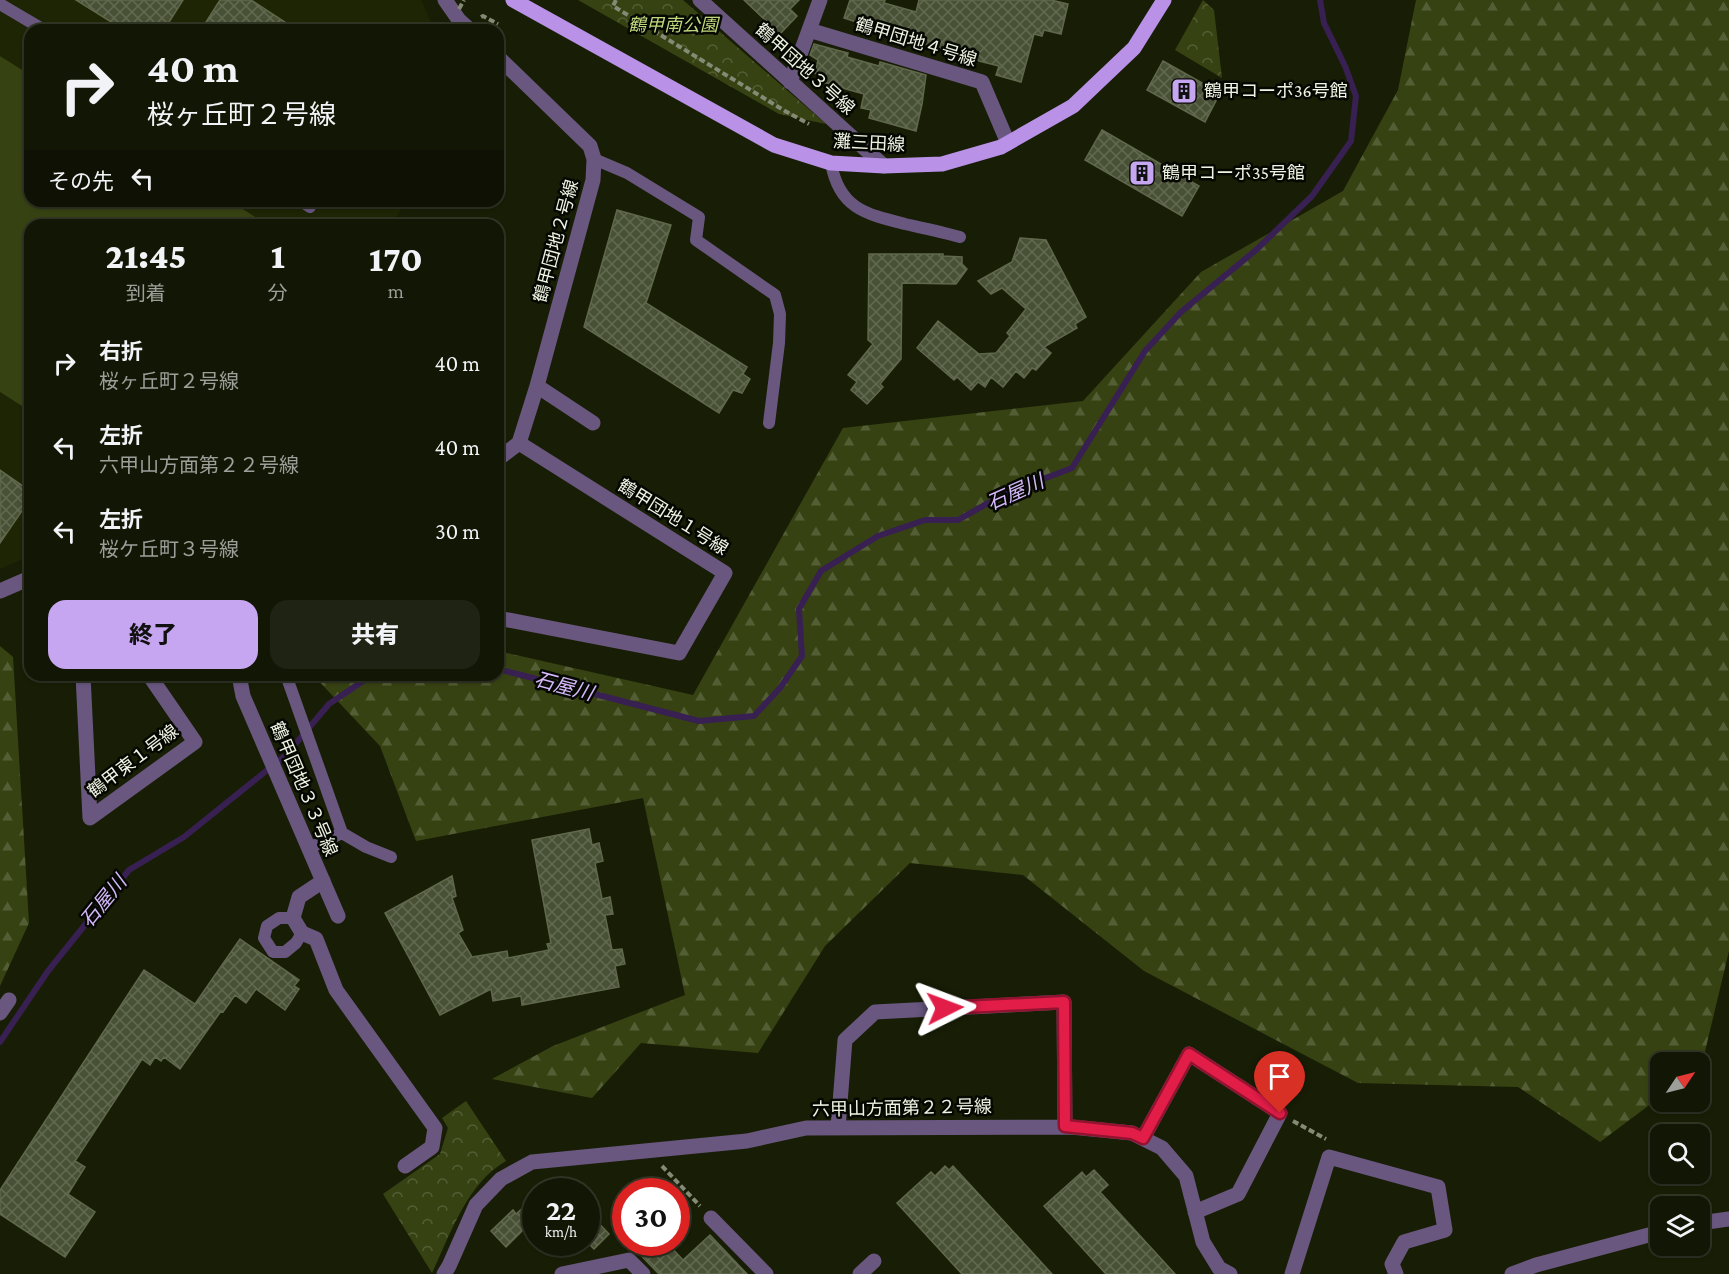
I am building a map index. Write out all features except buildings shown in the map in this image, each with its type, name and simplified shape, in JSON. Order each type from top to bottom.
[{"type":"main road","name":"灘三田線","points":[[513,0],[774,145],[831,163],[884,166],[942,164],[1001,147],[1073,105],[1134,48],[1164,0]]},
{"type":"street","points":[[445,0],[463,24]]},
{"type":"street","name":"鶴甲団地３号線","points":[[700,0],[884,166]]},
{"type":"street","points":[[790,82],[820,0]]},
{"type":"street","name":"鶴甲団地４号線","points":[[809,30],[982,82],[1008,143]]},
{"type":"street","name":"鶴甲団地２号線","points":[[504,63],[590,146],[594,159],[593,180],[537,386],[519,443]]},
{"type":"street","points":[[537,386],[593,423]]},
{"type":"street","points":[[504,454],[519,443]]},
{"type":"street","name":"鶴甲団地１号線","points":[[504,619],[679,653],[725,573],[519,443]]},
{"type":"street","points":[[0,591],[24,581]]},
{"type":"street","name":"鶴甲東１号線","points":[[83,681],[90,818],[195,742],[153,681]]},
{"type":"street","name":"鶴甲団地３３号線","points":[[240,681],[243,696],[338,916]]},
{"type":"street","points":[[323,881],[299,897],[292,918],[302,933],[316,939],[336,990],[435,1128],[432,1147],[405,1166]]},
{"type":"street","points":[[0,1013],[9,1000]]},
{"type":"street","points":[[838,1128],[845,1040],[874,1012],[1064,1002],[1065,1126]]},
{"type":"street","points":[[1143,1138],[1189,1054],[1280,1113],[1238,1194],[1196,1212]]},
{"type":"street","name":"六甲山方面第２２号線","points":[[444,1274],[476,1205],[501,1179],[532,1162],[747,1141],[806,1128],[1065,1126],[1132,1133],[1162,1148],[1186,1176],[1203,1242],[1219,1268],[1230,1274]]},
{"type":"street","points":[[1292,1274],[1329,1157],[1438,1186],[1445,1230],[1404,1242],[1392,1264],[1396,1274]]},
{"type":"street","points":[[711,1218],[766,1274]]},
{"type":"street","points":[[1710,1222],[1729,1219]]},
{"type":"street","points":[[1512,1274],[1536,1265],[1650,1235]]},
{"type":"street","points":[[562,1274],[629,1260],[643,1274]]},
{"type":"street","points":[[860,1274],[874,1261]]},
{"type":"lane","points":[[0,4],[34,24]]},
{"type":"lane","points":[[594,159],[627,173],[699,217],[696,240],[775,295],[780,314],[779,343],[769,423]]},
{"type":"lane","points":[[831,163],[834,179],[842,193],[854,206],[870,215],[960,237]]},
{"type":"lane","points":[[288,681],[342,833],[366,847],[391,857]]},
{"type":"lane","points":[[306,842],[342,833]]},
{"type":"lane","points":[[292,918],[279,918],[267,926],[264,938],[273,952],[285,952],[296,943],[302,933]]},
{"type":"path","points":[[459,9],[464,0]]},
{"type":"path","points":[[616,0],[613,6],[813,126]]},
{"type":"path","points":[[1290,1119],[1332,1143]]},
{"type":"path","points":[[647,1151],[711,1218]]},
{"type":"shaded area","points":[[0,0],[421,0],[432,24],[24,24],[24,207],[402,207],[396,219],[24,219],[24,559],[0,569]]},
{"type":"green space","name":"鶴甲南公園","points":[[578,0],[683,0],[826,124],[779,114]]},
{"type":"green space","points":[[1203,0],[1214,10],[1222,78],[1175,50]]},
{"type":"green space","points":[[1416,0],[1729,0],[1729,951],[1705,1052],[1650,1052],[1650,1104],[1600,1142],[1518,1087],[1358,1083],[1144,971],[1023,875],[910,863],[825,946],[758,1053],[641,1043],[592,1098],[492,1079],[553,1046],[685,995],[643,798],[416,841],[380,746],[319,681],[504,681],[504,652],[693,695],[843,428],[1083,401],[1201,272],[1343,191],[1398,90]]},
{"type":"green space","points":[[0,56],[24,71],[24,207],[240,207],[258,219],[24,219],[24,407],[0,392]]},
{"type":"green space","points":[[0,646],[13,657],[29,923],[0,986]]},
{"type":"green space","points":[[466,1101],[506,1161],[492,1171],[470,1196],[432,1273],[383,1194],[440,1154],[448,1128],[442,1118]]},
{"type":"waterway","name":"石屋川","points":[[504,671],[699,721],[754,716],[780,688],[802,656],[799,609],[821,571],[878,536],[925,520],[958,520],[1006,493],[1072,468],[1145,351],[1181,312],[1256,250],[1312,196],[1351,141],[1356,96],[1345,66],[1324,23],[1320,0]]},
{"type":"waterway","name":"石屋川","points":[[0,1042],[48,971],[129,870],[184,837],[286,755],[329,704],[363,681]]},
{"type":"place","name":"鶴甲コーポ36号館","points":[[1184,91]]},
{"type":"place","name":"鶴甲コーポ35号館","points":[[1142,173]]},
{"type":"route","points":[[945,1008],[1064,1002],[1065,1126],[1132,1133],[1143,1138],[1189,1054],[1280,1113]]}]
